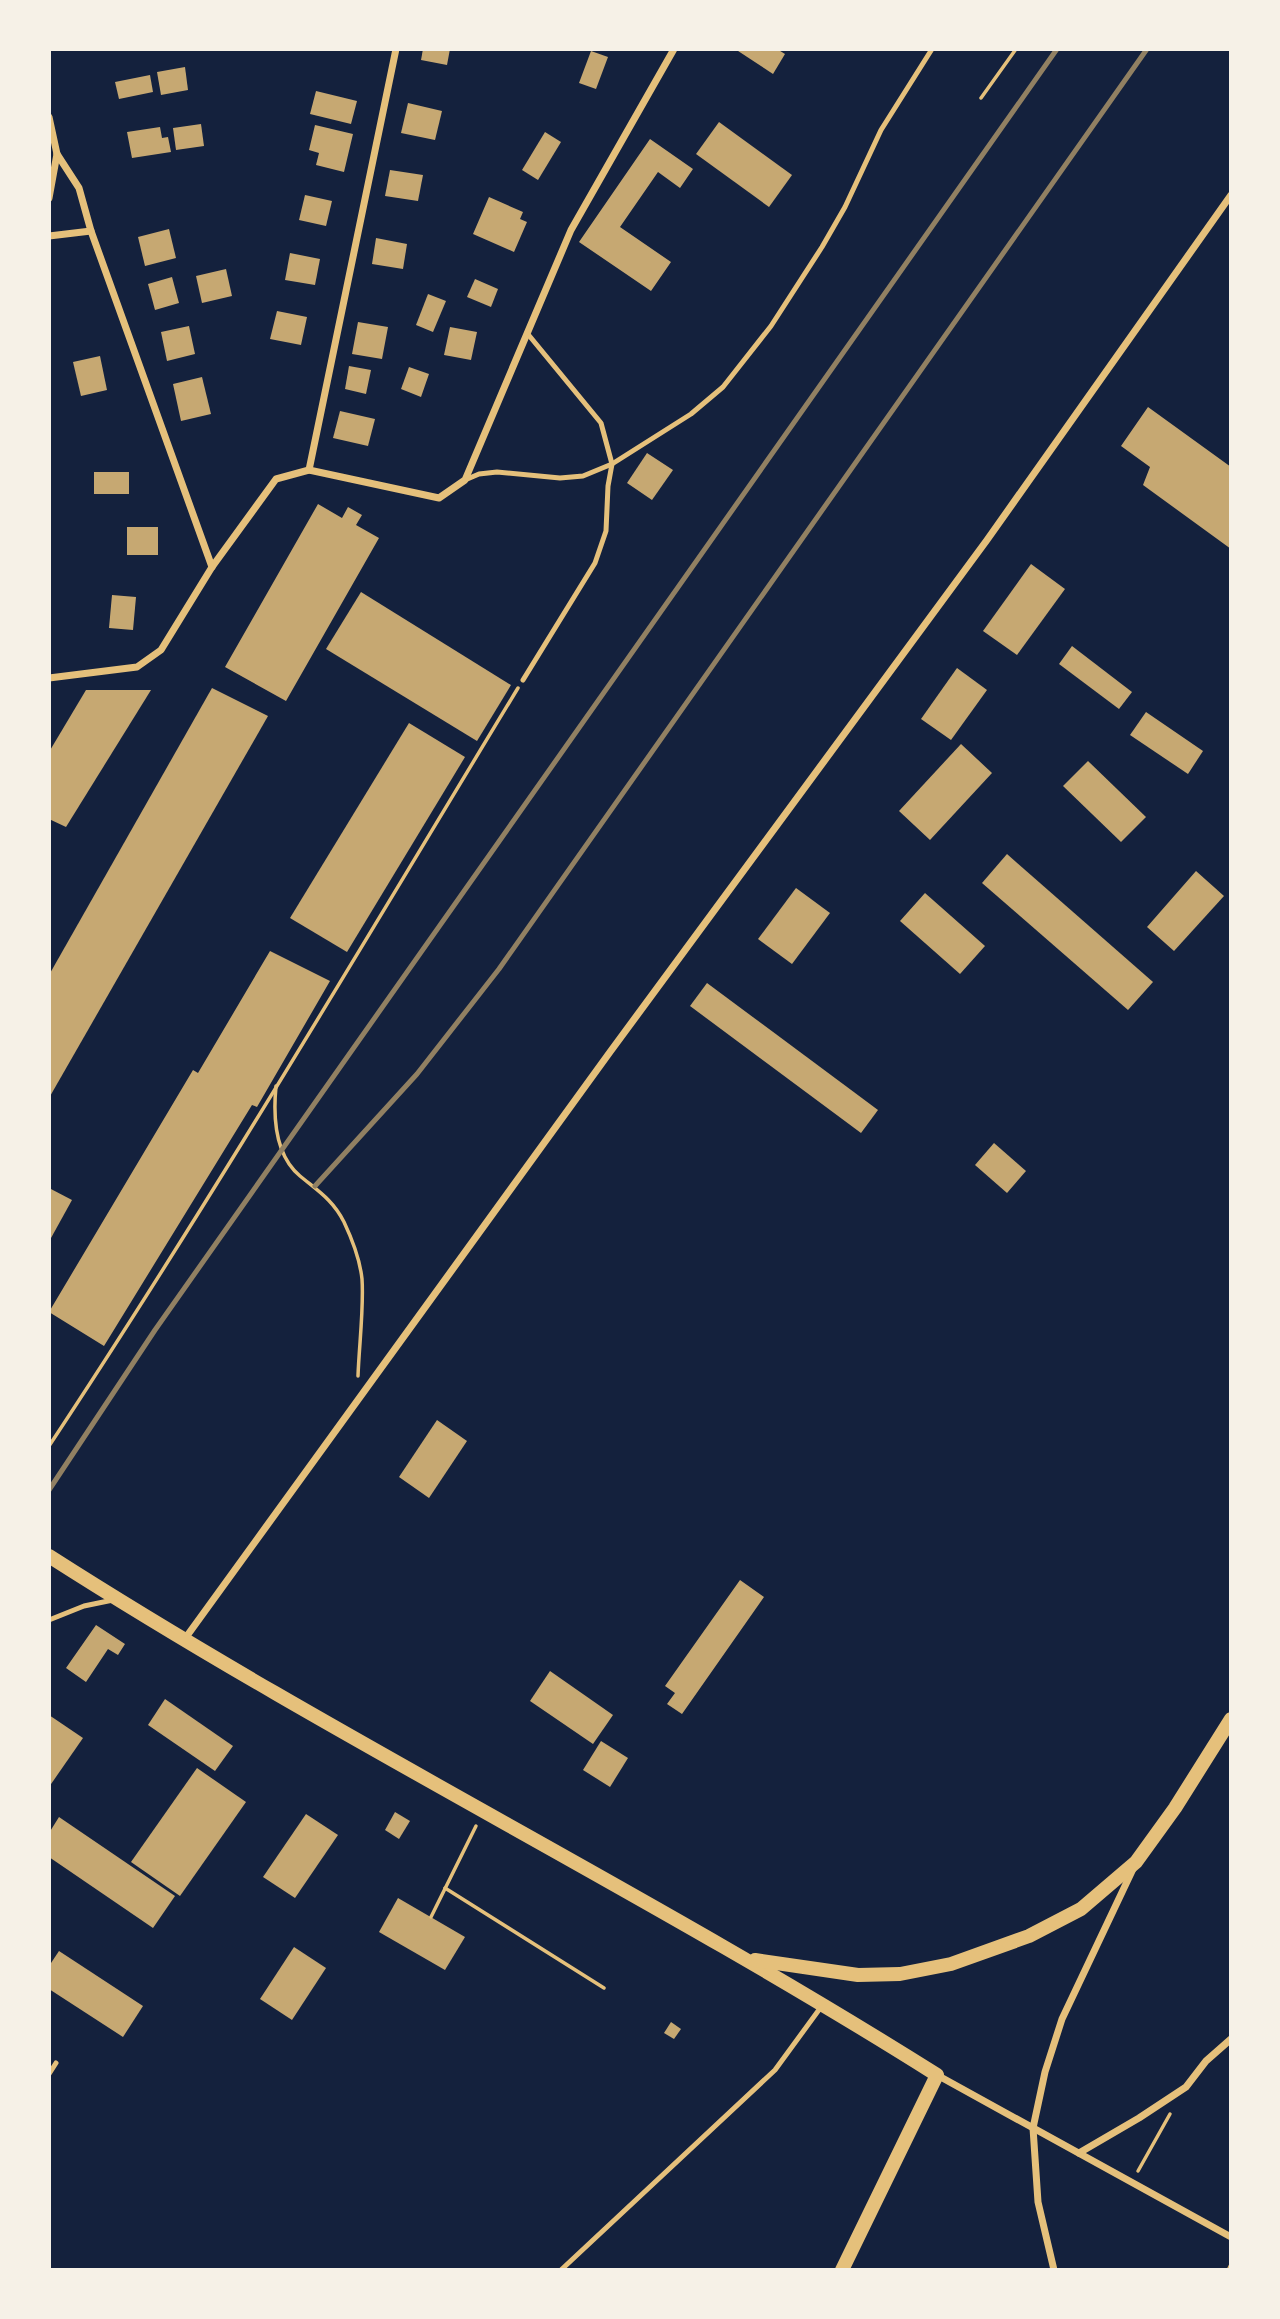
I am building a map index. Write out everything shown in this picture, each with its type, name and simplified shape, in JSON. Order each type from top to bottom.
[{"type":"main road","points":[[49,1556],[184,1641],[824,2003],[937,2075],[842,2270]]},
{"type":"main road","points":[[744,1958],[859,1975],[900,1974],[951,1964],[1029,1936],[1081,1909],[1136,1862],[1175,1808],[1231,1719]]},
{"type":"street","points":[[309,470],[396,49]]},
{"type":"street","points":[[49,678],[137,667],[161,650],[212,567],[276,479],[309,470],[439,498],[466,480],[571,230],[674,49]]},
{"type":"street","points":[[49,117],[57,154],[79,188],[91,231],[212,567]]},
{"type":"street","points":[[49,198],[57,154]]},
{"type":"street","points":[[184,1641],[357,1399],[987,540],[1231,195]]},
{"type":"street","points":[[49,236],[91,231]]},
{"type":"street","points":[[1054,2270],[1038,2202],[1033,2127],[1045,2072],[1062,2019],[1136,1862]]},
{"type":"street","points":[[1079,2153],[1186,2087],[1206,2060],[1231,2039]]},
{"type":"street","points":[[937,2075],[1231,2236]]},
{"type":"lane","points":[[466,480],[480,474],[497,472],[560,478],[583,476],[612,464],[691,414],[723,387],[771,326],[822,247],[845,207],[881,130],[932,49]]},
{"type":"lane","points":[[523,680],[603,547],[612,464],[601,424],[527,333]]},
{"type":"lane","points":[[49,1619],[84,1606],[116,1599]]},
{"type":"lane","points":[[561,2270],[775,2070],[824,2003]]},
{"type":"lane","points":[[49,2074],[56,2063]]},
{"type":"path","points":[[981,98],[1016,49]]},
{"type":"path","points":[[49,1446],[109,1355],[276,1086],[523,680]]},
{"type":"path","points":[[276,1086],[275,1102],[282,1151],[290,1166],[326,1195],[344,1221],[359,1262],[362,1280],[357,1399]]},
{"type":"path","points":[[431,1917],[476,1826]]},
{"type":"path","points":[[445,1888],[604,1988]]},
{"type":"path","points":[[1132,2182],[1186,2087]]},
{"type":"building","points":[[423,49],[450,49],[447,65],[421,60]]},
{"type":"building","points":[[735,49],[777,49],[785,54],[773,74]]},
{"type":"building","points":[[591,51],[608,57],[596,89],[579,83]]},
{"type":"building","points":[[185,67],[188,90],[161,95],[157,72]]},
{"type":"building","points":[[150,75],[153,92],[119,99],[115,82]]},
{"type":"building","points":[[316,91],[357,101],[351,124],[310,114]]},
{"type":"building","points":[[408,103],[442,111],[435,140],[401,133]]},
{"type":"building","points":[[719,122],[792,175],[769,207],[696,154]]},
{"type":"building","points":[[201,124],[204,146],[176,150],[173,128]]},
{"type":"building","points":[[315,125],[353,134],[344,172],[316,165],[319,153],[309,150]]},
{"type":"building","points":[[160,127],[162,138],[168,137],[171,152],[132,158],[127,132]]},
{"type":"building","points":[[545,132],[561,142],[538,180],[522,170]]},
{"type":"building","points":[[650,139],[693,169],[680,188],[658,172],[620,227],[671,262],[651,291],[579,242]]},
{"type":"building","points":[[390,170],[423,175],[418,201],[385,196]]},
{"type":"building","points":[[305,195],[332,201],[326,226],[299,220]]},
{"type":"building","points":[[489,197],[523,212],[520,219],[527,222],[514,252],[473,234]]},
{"type":"building","points":[[169,229],[176,258],[145,266],[138,237]]},
{"type":"building","points":[[376,238],[407,244],[403,269],[372,264]]},
{"type":"building","points":[[290,253],[320,259],[315,285],[285,280]]},
{"type":"building","points":[[226,269],[232,296],[202,303],[196,276]]},
{"type":"building","points":[[172,277],[179,303],[155,310],[148,284]]},
{"type":"building","points":[[475,279],[498,289],[491,307],[467,297]]},
{"type":"building","points":[[428,294],[446,301],[433,332],[416,325]]},
{"type":"building","points":[[277,311],[307,317],[301,345],[270,339]]},
{"type":"building","points":[[358,322],[388,327],[382,359],[352,354]]},
{"type":"building","points":[[189,326],[195,354],[167,361],[161,332]]},
{"type":"building","points":[[450,327],[477,332],[471,360],[444,355]]},
{"type":"building","points":[[100,356],[107,390],[81,396],[73,362]]},
{"type":"building","points":[[349,366],[371,370],[366,394],[345,389]]},
{"type":"building","points":[[409,367],[429,374],[421,397],[401,389]]},
{"type":"building","points":[[202,377],[211,414],[181,421],[173,384]]},
{"type":"building","points":[[1148,407],[1231,467],[1231,549],[1143,485],[1150,467],[1121,446]]},
{"type":"building","points":[[340,411],[375,419],[368,446],[333,438]]},
{"type":"building","points":[[647,453],[673,470],[652,500],[627,483]]},
{"type":"building","points":[[94,472],[129,472],[129,494],[94,494]]},
{"type":"building","points":[[318,504],[342,518],[348,507],[362,515],[356,525],[379,538],[286,701],[225,667]]},
{"type":"building","points":[[127,527],[158,527],[158,555],[127,555]]},
{"type":"building","points":[[1031,564],[1065,589],[1017,655],[983,631]]},
{"type":"building","points":[[361,592],[511,685],[477,741],[326,649]]},
{"type":"building","points":[[112,595],[136,597],[133,630],[109,628]]},
{"type":"building","points":[[1072,646],[1132,692],[1119,709],[1059,664]]},
{"type":"building","points":[[957,668],[987,690],[951,740],[921,719]]},
{"type":"building","points":[[212,688],[268,716],[49,1098],[49,975]]},
{"type":"building","points":[[86,690],[151,690],[66,827],[49,819],[49,752]]},
{"type":"building","points":[[1146,712],[1203,751],[1188,774],[1130,735]]},
{"type":"building","points":[[409,723],[465,757],[347,952],[290,918]]},
{"type":"building","points":[[961,744],[992,773],[930,840],[899,811]]},
{"type":"building","points":[[1088,761],[1146,817],[1121,842],[1063,786]]},
{"type":"building","points":[[1007,854],[1153,982],[1128,1010],[982,883]]},
{"type":"building","points":[[1196,871],[1224,896],[1174,951],[1147,927]]},
{"type":"building","points":[[796,888],[830,913],[792,964],[758,939]]},
{"type":"building","points":[[925,893],[985,946],[960,974],[900,921]]},
{"type":"building","points":[[270,951],[330,981],[257,1107],[252,1105],[104,1346],[49,1312],[193,1070],[198,1073]]},
{"type":"building","points":[[707,983],[878,1110],[861,1133],[690,1006]]},
{"type":"building","points":[[994,1143],[1026,1171],[1007,1193],[975,1165]]},
{"type":"building","points":[[49,1188],[72,1200],[51,1238],[49,1237]]},
{"type":"building","points":[[437,1420],[467,1441],[429,1498],[399,1477]]},
{"type":"building","points":[[740,1580],[764,1597],[682,1714],[667,1704],[675,1693],[665,1686]]},
{"type":"building","points":[[96,1625],[125,1644],[118,1655],[108,1649],[86,1682],[66,1668]]},
{"type":"building","points":[[550,1671],[613,1715],[593,1744],[530,1701]]},
{"type":"building","points":[[165,1699],[233,1746],[215,1771],[148,1725]]},
{"type":"building","points":[[49,1715],[83,1738],[49,1787]]},
{"type":"building","points":[[601,1741],[628,1758],[610,1787],[583,1770]]},
{"type":"building","points":[[197,1768],[246,1802],[180,1896],[131,1862]]},
{"type":"building","points":[[395,1812],[410,1821],[399,1839],[385,1830]]},
{"type":"building","points":[[306,1814],[338,1835],[295,1898],[263,1877]]},
{"type":"building","points":[[59,1817],[175,1896],[153,1928],[49,1857],[49,1833]]},
{"type":"building","points":[[398,1898],[465,1937],[445,1970],[379,1932]]},
{"type":"building","points":[[294,1947],[326,1968],[292,2020],[260,1999]]},
{"type":"building","points":[[59,1951],[143,2006],[123,2037],[49,1989],[49,1966]]},
{"type":"building","points":[[671,2022],[681,2029],[674,2039],[664,2033]]},
{"type":"railway","points":[[49,1490],[155,1330],[1057,49]]},
{"type":"railway","points":[[315,1186],[417,1074],[499,969],[1147,49]]}]
